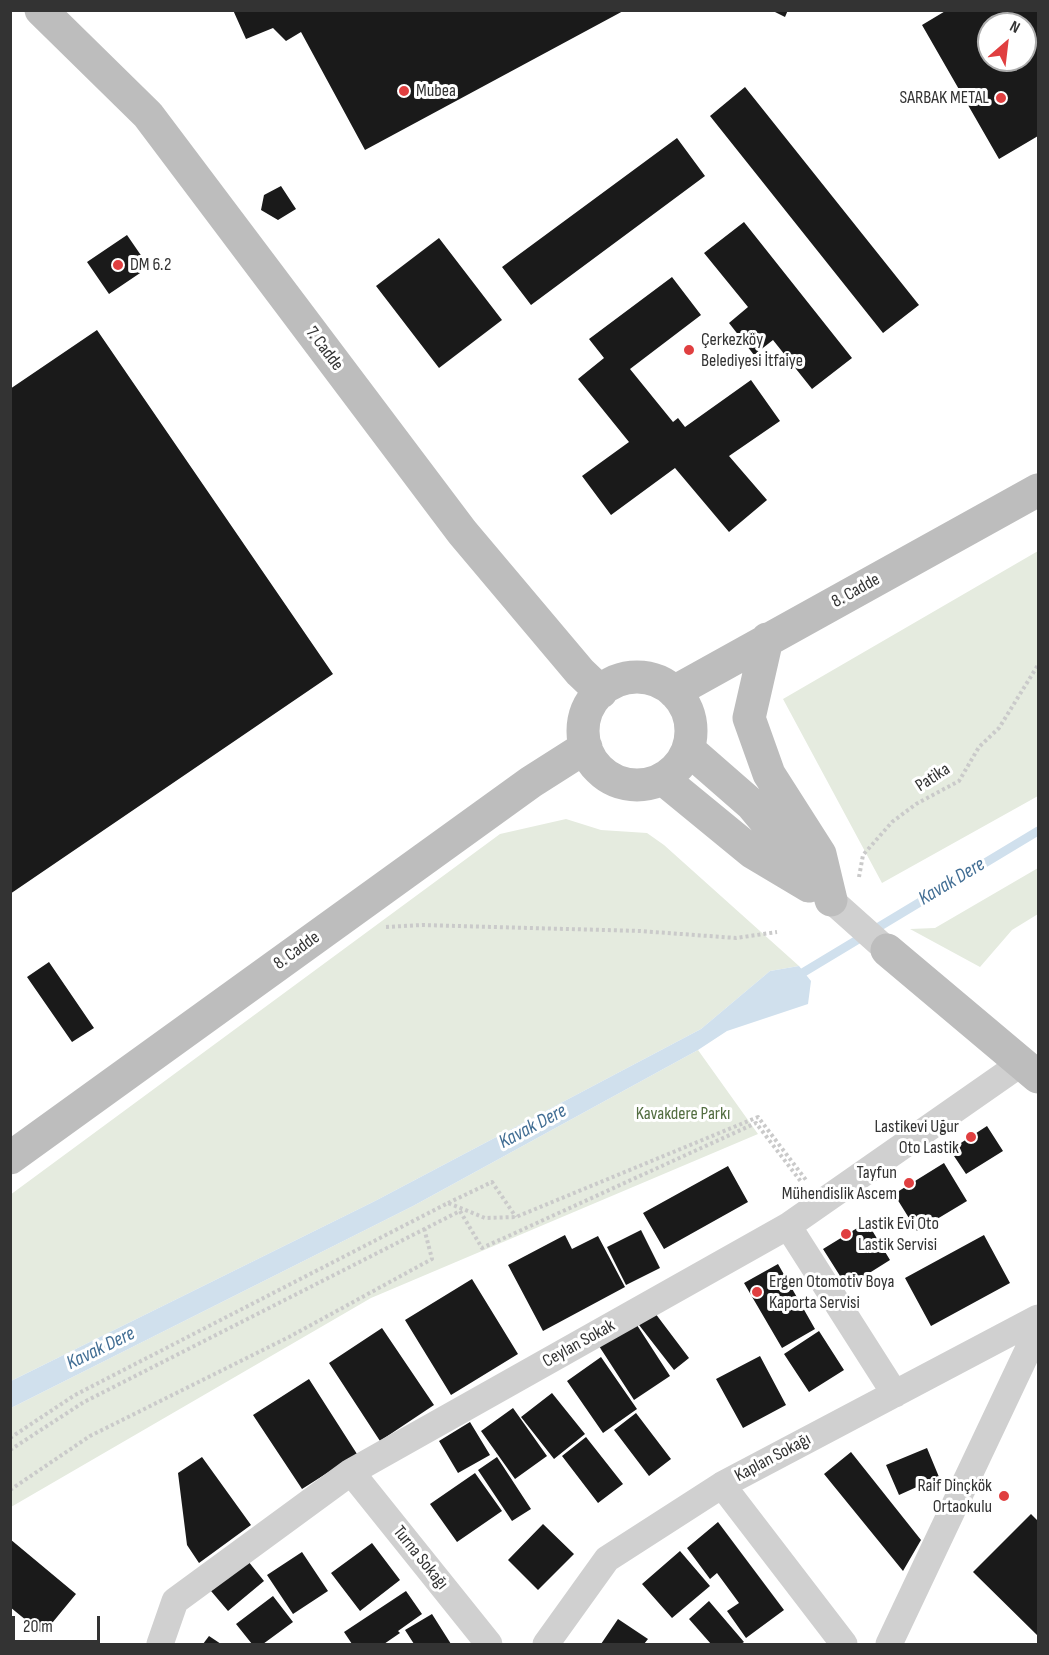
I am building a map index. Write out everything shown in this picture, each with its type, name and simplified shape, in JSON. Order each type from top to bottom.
[{"type":"street","name":"7. Cadde","points":[[41,10],[148,115],[462,532],[580,672],[601,692]]},
{"type":"street","name":"8. Cadde","points":[[674,692],[1038,490]]},
{"type":"street","points":[[767,639],[749,718],[769,774],[819,854],[887,950],[1030,1070]]},
{"type":"street","points":[[644,678],[658,681],[674,692],[686,709],[690,722],[688,748],[683,760],[663,779],[637,785],[611,778],[600,770],[586,747],[584,720],[588,708],[601,692],[618,681],[644,678]]},
{"type":"street","name":"8. Cadde","points":[[10,1158],[531,782],[586,747]]},
{"type":"street","points":[[688,748],[752,804],[845,892]]},
{"type":"street","points":[[663,779],[752,852],[845,892]]},
{"type":"street","name":"Ceylan Sokak","points":[[160,1644],[175,1602],[351,1472],[788,1226],[1030,1070]]},
{"type":"street","points":[[788,1226],[895,1394]]},
{"type":"street","name":"Kaplan Sokağı","points":[[546,1644],[607,1559],[722,1485],[1038,1318]]},
{"type":"street","points":[[889,1644],[1038,1329]]},
{"type":"street","name":"Turna Sokağı","points":[[351,1472],[489,1644]]},
{"type":"street","points":[[722,1485],[844,1644]]},
{"type":"path","name":"Patika","points":[[845,892],[863,855],[892,822],[916,804],[959,781],[979,747],[999,728],[1038,665]]},
{"type":"path","points":[[382,927],[422,925],[629,931],[736,938],[777,932]]},
{"type":"path","points":[[448,1203],[485,1218],[516,1217],[758,1117],[821,1203]]},
{"type":"path","points":[[10,1450],[84,1402],[460,1211],[482,1248],[756,1123],[821,1203]]},
{"type":"path","points":[[10,1438],[75,1395],[492,1182],[516,1217]]},
{"type":"path","points":[[10,1490],[90,1436],[289,1337],[432,1259],[424,1228]]},
{"type":"green space","points":[[1038,551],[1038,796],[882,883],[783,699]]},
{"type":"green space","points":[[566,819],[601,830],[647,833],[664,845],[799,966],[770,971],[701,1029],[375,1201],[11,1381],[10,1195],[500,834]]},
{"type":"green space","points":[[1038,868],[1038,914],[1012,930],[980,967],[910,929],[935,928]]},
{"type":"green space","name":"Kavakdere Parkı","points":[[698,1050],[758,1134],[371,1298],[11,1507],[11,1408],[413,1206]]},
{"type":"water","points":[[799,966],[811,981],[808,1004],[727,1031],[698,1050],[413,1206],[11,1408],[11,1381],[375,1201],[701,1029],[770,971]]},
{"type":"building","name":"Mubea","points":[[233,10],[625,10],[365,150],[301,32],[286,41],[273,28],[246,39]]},
{"type":"building","points":[[771,10],[788,10],[785,17]]},
{"type":"building","name":"SARBAK METAL","points":[[947,10],[1038,10],[1038,136],[999,159],[922,25]]},
{"type":"building","points":[[745,87],[919,305],[883,333],[710,116]]},
{"type":"building","points":[[677,138],[705,176],[531,305],[502,267]]},
{"type":"building","points":[[281,186],[296,209],[278,220],[261,210],[264,195]]},
{"type":"building","points":[[744,222],[852,358],[812,389],[773,340],[754,355],[729,323],[748,307],[704,253]]},
{"type":"building","name":"DM 6.2","points":[[127,235],[149,267],[109,294],[87,262]]},
{"type":"building","points":[[439,238],[502,320],[439,368],[376,286]]},
{"type":"building","points":[[672,277],[701,315],[630,369],[673,422],[678,418],[685,427],[751,380],[780,421],[729,456],[767,500],[729,532],[675,468],[611,515],[582,476],[629,442],[578,379],[604,358],[589,339]]},
{"type":"building","points":[[97,330],[333,674],[10,894],[10,389]]},
{"type":"building","points":[[49,962],[94,1028],[72,1042],[27,977]]},
{"type":"building","points":[[987,1126],[1003,1151],[966,1174],[950,1150]]},
{"type":"building","points":[[944,1163],[967,1201],[917,1231],[894,1194]]},
{"type":"building","points":[[728,1166],[748,1202],[664,1249],[643,1213]]},
{"type":"building","points":[[867,1222],[890,1260],[847,1287],[823,1249]]},
{"type":"building","points":[[641,1230],[660,1268],[626,1285],[607,1247]]},
{"type":"building","points":[[565,1235],[572,1249],[598,1236],[625,1287],[543,1331],[508,1265]]},
{"type":"building","points":[[984,1235],[1010,1283],[931,1326],[905,1278]]},
{"type":"building","points":[[778,1264],[815,1329],[782,1348],[744,1283]]},
{"type":"building","points":[[472,1279],[518,1354],[451,1395],[405,1320]]},
{"type":"building","points":[[655,1313],[689,1358],[674,1370],[639,1325]]},
{"type":"building","points":[[635,1322],[670,1376],[634,1400],[599,1346]]},
{"type":"building","points":[[382,1328],[434,1405],[380,1441],[329,1363]]},
{"type":"building","points":[[819,1331],[844,1370],[809,1392],[784,1354]]},
{"type":"building","points":[[760,1356],[786,1405],[743,1428],[716,1379]]},
{"type":"building","points":[[601,1357],[637,1409],[603,1433],[567,1381]]},
{"type":"building","points":[[309,1379],[357,1454],[302,1489],[253,1415]]},
{"type":"building","points":[[552,1393],[585,1434],[554,1459],[521,1417]]},
{"type":"building","points":[[513,1408],[547,1456],[515,1479],[481,1431]]},
{"type":"building","points":[[636,1413],[671,1459],[649,1476],[614,1430]]},
{"type":"building","points":[[470,1422],[490,1455],[458,1473],[439,1441]]},
{"type":"building","points":[[586,1437],[623,1484],[598,1503],[562,1456]]},
{"type":"building","points":[[927,1448],[939,1477],[899,1495],[886,1465]]},
{"type":"building","points":[[851,1452],[921,1540],[903,1571],[824,1474]]},
{"type":"building","points":[[202,1457],[251,1525],[199,1563],[187,1545],[178,1473]]},
{"type":"building","points":[[497,1457],[531,1509],[512,1521],[478,1470]]},
{"type":"building","points":[[475,1473],[502,1511],[457,1542],[430,1504]]},
{"type":"building","points":[[1031,1514],[1038,1521],[1038,1636],[973,1572]]},
{"type":"building","points":[[718,1522],[784,1610],[746,1638],[727,1611],[739,1603],[717,1573],[710,1579],[687,1548]]},
{"type":"building","points":[[543,1524],[574,1554],[538,1590],[508,1560]]},
{"type":"building","points":[[10,1539],[76,1594],[43,1634],[10,1607]]},
{"type":"building","points":[[372,1543],[400,1580],[360,1611],[331,1573]]},
{"type":"building","points":[[680,1551],[710,1586],[672,1618],[642,1584]]},
{"type":"building","points":[[302,1552],[328,1591],[293,1614],[267,1575]]},
{"type":"building","points":[[248,1561],[264,1581],[228,1611],[211,1591]]},
{"type":"building","points":[[406,1591],[422,1614],[384,1644],[352,1644],[344,1632]]},
{"type":"building","points":[[273,1596],[293,1622],[263,1644],[252,1644],[236,1624]]},
{"type":"building","points":[[709,1601],[744,1642],[741,1644],[711,1644],[689,1619]]},
{"type":"building","points":[[432,1614],[451,1644],[414,1644],[405,1630]]},
{"type":"building","points":[[618,1619],[648,1639],[644,1644],[601,1644]]},
{"type":"building","points":[[209,1636],[221,1644],[203,1644]]},
{"type":"waterway","name":"Kavak Dere","points":[[794,978],[1038,831]]},
{"type":"place","name":"Mubea","points":[[404,91]]},
{"type":"place","name":"SARBAK METAL","points":[[1001,98]]},
{"type":"place","name":"DM 6.2","points":[[118,265]]},
{"type":"place","name":"Çerkezköy Belediyesi İtfaiye","points":[[689,350]]},
{"type":"place","name":"Lastikevi Uğur Oto Lastik","points":[[971,1137]]},
{"type":"place","name":"Tayfun Mühendislik Ascem","points":[[909,1183]]},
{"type":"place","name":"Lastik Evi Oto Lastik Servisi","points":[[846,1234]]},
{"type":"place","name":"Ergen Otomotiv Boya Kaporta Servisi","points":[[757,1292]]},
{"type":"place","name":"Raif Dinçkök Ortaokulu","points":[[1004,1496]]}]
